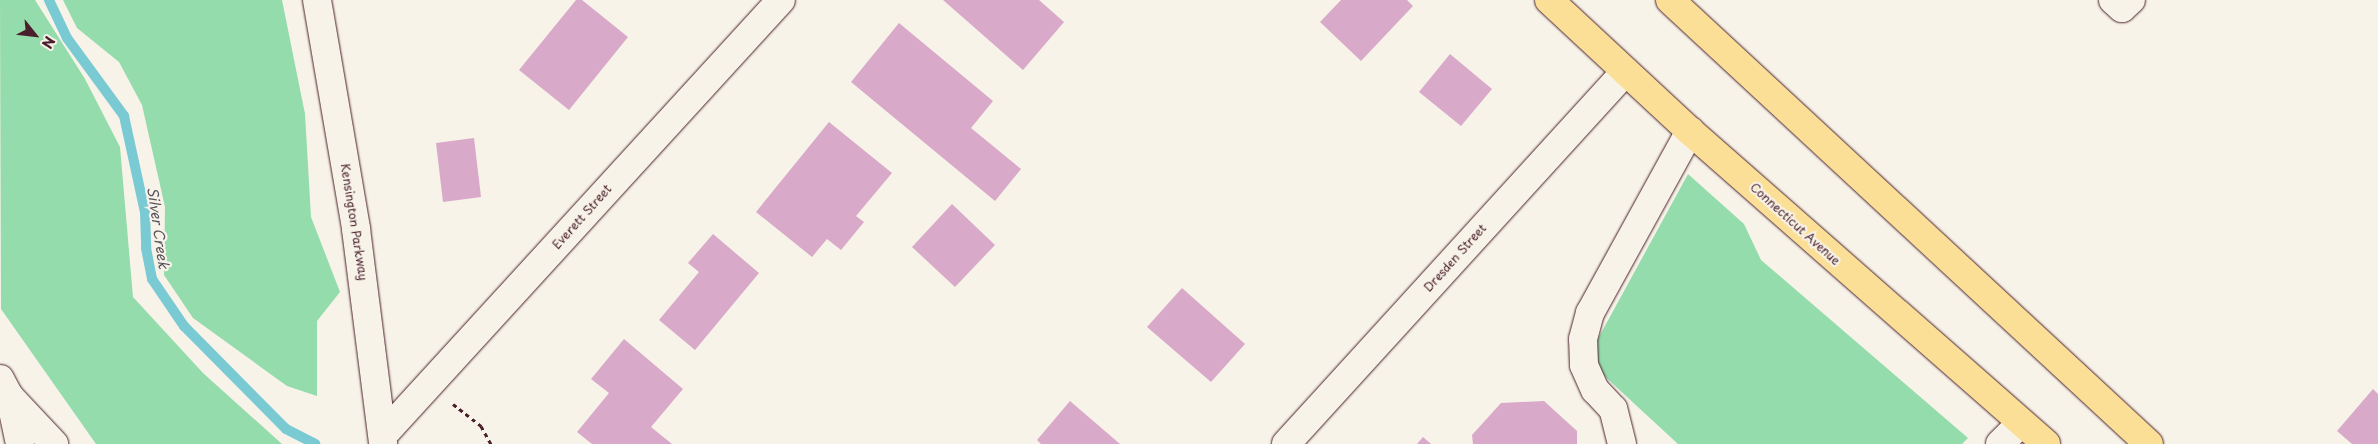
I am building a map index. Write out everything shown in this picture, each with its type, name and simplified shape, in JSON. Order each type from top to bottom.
[{"type":"main road","name":"Connecticut Avenue","points":[[1549,0],[1690,131],[2020,424],[2046,444]]},
{"type":"main road","points":[[1670,0],[2150,444]]},
{"type":"street","name":"Kensington Parkway","points":[[317,0],[356,229],[383,439]]},
{"type":"street","name":"Everett Street","points":[[383,439],[429,385],[781,0]]},
{"type":"street","points":[[2113,0],[2122,8],[2130,0]]},
{"type":"street","name":"Dresden Street","points":[[1286,444],[1625,72]]},
{"type":"street","points":[[1622,444],[1613,409],[1595,390],[1584,365],[1582,339],[1590,313],[1690,131]]},
{"type":"street","points":[[3,390],[20,444]]},
{"type":"street","points":[[3,390],[54,444]]},
{"type":"street","points":[[2000,444],[2020,424]]},
{"type":"path","points":[[429,385],[481,426],[491,444]]},
{"type":"green space","points":[[0,0],[35,0],[85,79],[120,147],[133,297],[203,373],[282,444],[96,444],[1,309]]},
{"type":"green space","points":[[63,0],[282,0],[305,114],[311,217],[340,292],[317,321],[317,396],[287,386],[193,318],[164,275],[165,207],[142,105],[119,62],[77,28]]},
{"type":"green space","points":[[1688,174],[1744,224],[1761,260],[1968,438],[1962,444],[1678,444],[1600,372],[1595,344]]},
{"type":"building","points":[[576,0],[582,0],[628,37],[569,110],[519,70]]},
{"type":"building","points":[[943,0],[1039,0],[1064,22],[1023,70]]},
{"type":"building","points":[[1341,0],[1407,0],[1413,6],[1361,61],[1320,22]]},
{"type":"building","points":[[899,23],[993,101],[971,128],[1021,169],[995,201],[851,82]]},
{"type":"building","points":[[1450,54],[1492,89],[1461,126],[1419,92]]},
{"type":"building","points":[[829,122],[892,173],[856,216],[864,222],[841,250],[827,239],[812,257],[756,212]]},
{"type":"building","points":[[474,138],[481,197],[443,202],[436,143]]},
{"type":"building","points":[[952,204],[995,245],[955,287],[912,247]]},
{"type":"building","points":[[713,234],[759,273],[695,350],[659,320],[699,272],[688,263]]},
{"type":"building","points":[[1182,288],[1245,344],[1211,382],[1147,327]]},
{"type":"building","points":[[624,339],[683,389],[651,427],[672,444],[592,444],[577,432],[609,393],[591,379]]},
{"type":"building","points":[[2373,389],[2378,394],[2378,444],[2352,444],[2337,431]]},
{"type":"building","points":[[1070,401],[1120,444],[1041,444],[1037,440]]},
{"type":"building","points":[[1544,401],[1577,431],[1577,444],[1473,444],[1472,435],[1501,403]]},
{"type":"building","points":[[1423,437],[1431,444],[1417,444]]},
{"type":"waterway","name":"Silver Creek","points":[[49,0],[67,38],[124,116],[145,212],[146,248],[152,279],[184,326],[286,429],[315,444]]}]
